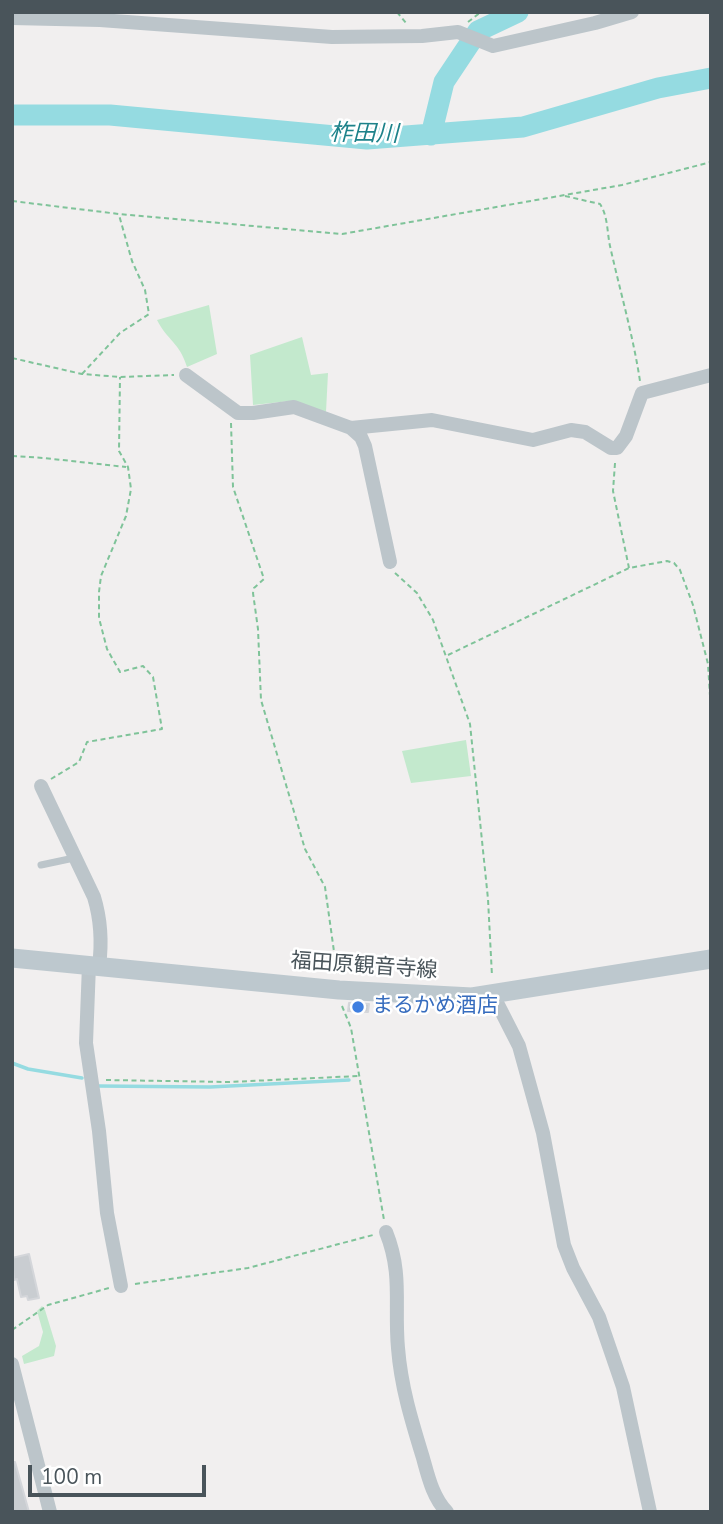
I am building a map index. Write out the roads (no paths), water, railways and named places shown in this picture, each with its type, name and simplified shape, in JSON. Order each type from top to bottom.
[{"type":"main road","name":"福田原観音寺線","points":[[12,958],[339,990],[430,996],[492,995],[711,960]]},
{"type":"street","points":[[12,19],[100,20],[332,37],[422,36],[458,32],[493,46],[632,12]]},
{"type":"street","points":[[351,428],[432,420],[533,440],[570,430],[586,432],[611,448],[617,448],[626,436],[642,393],[711,374]]},
{"type":"street","points":[[186,375],[238,412],[253,413],[294,407],[351,428],[365,446],[390,562]]},
{"type":"street","points":[[41,786],[94,897],[99,914],[101,948],[94,966],[86,1042],[107,1213],[121,1286]]},
{"type":"street","points":[[492,995],[519,1046],[542,1133],[564,1245],[599,1317],[623,1387],[650,1512]]},
{"type":"street","points":[[386,1232],[394,1251],[397,1270],[397,1347],[403,1393],[431,1486],[447,1512]]},
{"type":"street","points":[[12,1364],[50,1512]]},
{"type":"lane","points":[[41,864],[74,858]]},
{"type":"waterway","points":[[431,135],[444,82],[478,31],[518,12]]},
{"type":"waterway","name":"柞田川","points":[[12,115],[110,115],[367,139],[523,127],[658,88],[711,78]]},
{"type":"waterway","points":[[12,1063],[28,1069],[82,1078]]},
{"type":"waterway","points":[[98,1086],[210,1087],[349,1080]]},
{"type":"place","name":"まるかめ酒店","points":[[358,1007]]}]
